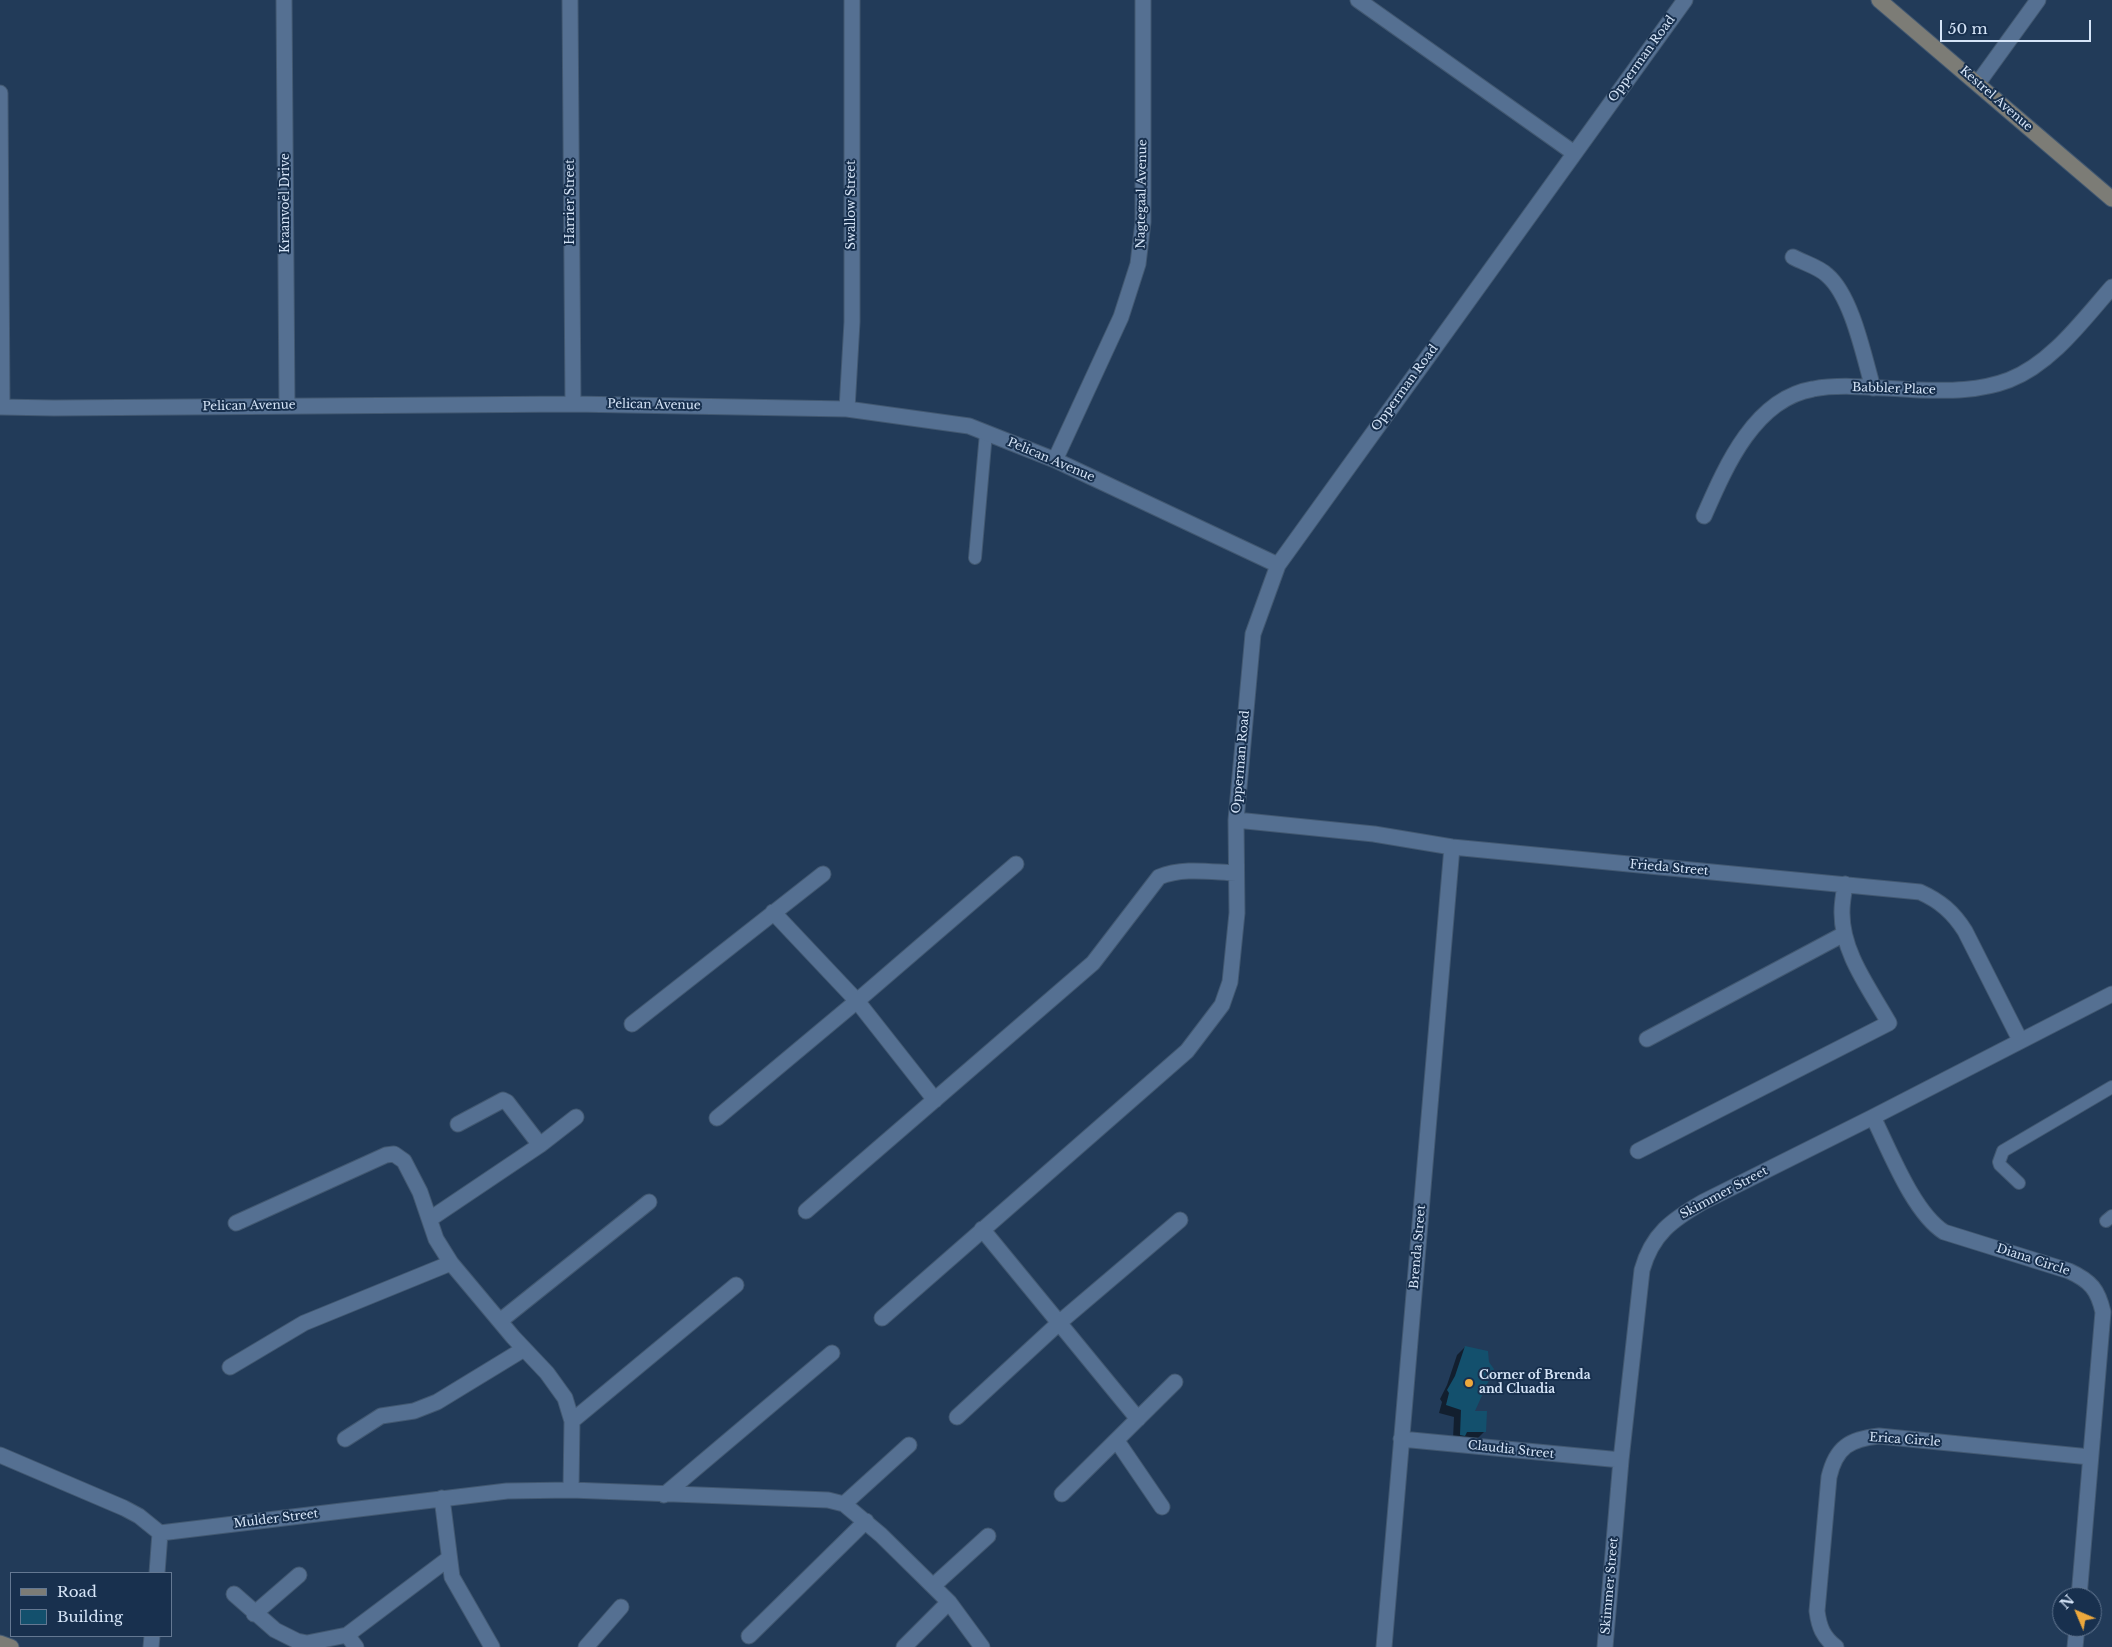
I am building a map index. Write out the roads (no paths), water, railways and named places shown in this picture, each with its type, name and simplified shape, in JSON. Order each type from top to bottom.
[{"type":"street","name":"Kraanvoël Drive","points":[[284,0],[287,406]]},
{"type":"street","name":"Harrier Street","points":[[570,0],[573,404]]},
{"type":"street","name":"Swallow Street","points":[[847,409],[852,322],[852,0]]},
{"type":"street","name":"Nagtegaal Avenue","points":[[1055,460],[1121,318],[1138,264],[1144,222],[1143,0]]},
{"type":"street","points":[[1358,0],[1574,153]]},
{"type":"street","name":"Opperman Road","points":[[882,1318],[1187,1051],[1212,1020],[1227,997],[1237,913],[1236,820],[1253,634],[1278,565],[1685,0]]},
{"type":"street","name":"Kestrel Avenue","points":[[1879,0],[2112,199]]},
{"type":"street","points":[[1978,83],[2038,0]]},
{"type":"street","points":[[0,92],[1,406]]},
{"type":"street","points":[[1793,258],[1826,273],[1841,293],[1850,312],[1873,388]]},
{"type":"street","name":"Babbler Place","points":[[1704,516],[1731,457],[1744,437],[1771,410],[1797,394],[1812,389],[1830,387],[1934,390],[1975,389],[2010,380],[2030,368],[2067,338],[2112,287]]},
{"type":"street","name":"Pelican Avenue","points":[[1,406],[54,408],[573,404],[847,409],[969,426],[1055,460],[1278,565]]},
{"type":"street","name":"Frieda Street","points":[[1236,820],[1374,834],[1452,847],[1920,892],[1933,898],[1955,915],[2020,1040]]},
{"type":"street","name":"Brenda Street","points":[[1384,1647],[1452,847]]},
{"type":"street","points":[[717,1118],[1016,864]]},
{"type":"street","points":[[806,1211],[1093,962],[1159,877],[1170,872],[1182,871],[1236,873]]},
{"type":"street","points":[[632,1024],[823,874]]},
{"type":"street","points":[[1638,1151],[1889,1023],[1850,952],[1844,934],[1842,911],[1845,884]]},
{"type":"street","points":[[773,912],[857,1001],[935,1100]]},
{"type":"street","points":[[1646,1038],[1844,934]]},
{"type":"street","name":"Skimmer Street","points":[[1605,1647],[1621,1460],[1642,1270],[1646,1256],[1660,1233],[1682,1214],[1703,1202],[2112,994]]},
{"type":"street","points":[[458,1124],[503,1100],[507,1102],[540,1145]]},
{"type":"street","points":[[430,1219],[540,1145],[576,1117]]},
{"type":"street","name":"Diana Circle","points":[[1872,1117],[1920,1210],[1937,1228],[1944,1232],[2069,1271],[2082,1277],[2100,1297],[2103,1312],[2080,1587]]},
{"type":"street","points":[[236,1224],[372,1161],[394,1154],[404,1161],[420,1192],[436,1239],[451,1263],[524,1349],[547,1373],[565,1398],[572,1421],[570,1490]]},
{"type":"street","points":[[500,1321],[649,1202]]},
{"type":"street","points":[[957,1417],[1060,1322],[1180,1220]]},
{"type":"street","points":[[982,1230],[1060,1322],[1138,1420]]},
{"type":"street","points":[[230,1367],[304,1323],[451,1263]]},
{"type":"street","points":[[572,1421],[736,1285]]},
{"type":"street","points":[[345,1439],[381,1416],[414,1411],[437,1402],[524,1349]]},
{"type":"street","points":[[664,1495],[832,1352]]},
{"type":"street","points":[[1062,1494],[1176,1382]]},
{"type":"street","name":"Erica Circle","points":[[1836,1647],[1819,1627],[1818,1612],[1829,1477],[1832,1466],[1844,1448],[1860,1438],[1879,1436],[2090,1457]]},
{"type":"street","name":"Claudia Street","points":[[1402,1439],[1621,1460]]},
{"type":"street","points":[[1117,1441],[1162,1507]]},
{"type":"street","points":[[909,1445],[844,1504],[866,1521],[949,1602],[982,1647]]},
{"type":"street","points":[[0,1455],[139,1516],[160,1533],[157,1572]]},
{"type":"street","name":"Mulder Street","points":[[160,1533],[507,1491],[570,1490],[664,1495],[821,1499],[844,1504]]},
{"type":"street","points":[[442,1498],[448,1559],[452,1577],[492,1647]]},
{"type":"street","points":[[749,1636],[866,1521]]},
{"type":"street","points":[[933,1586],[988,1536]]},
{"type":"street","points":[[234,1594],[254,1614],[276,1630],[297,1641],[308,1643],[346,1635],[448,1559]]},
{"type":"street","points":[[254,1614],[299,1575]]},
{"type":"street","points":[[904,1647],[949,1602]]},
{"type":"street","points":[[586,1647],[621,1608]]},
{"type":"street","points":[[346,1635],[356,1647]]},
{"type":"street","points":[[0,1643],[11,1647]]},
{"type":"lane","points":[[975,558],[986,433]]},
{"type":"lane","points":[[2019,1183],[2000,1165],[1999,1162],[2003,1151],[2112,1088]]},
{"type":"place","name":"Corner of Brenda and Cluadia","points":[[1469,1383]]}]
